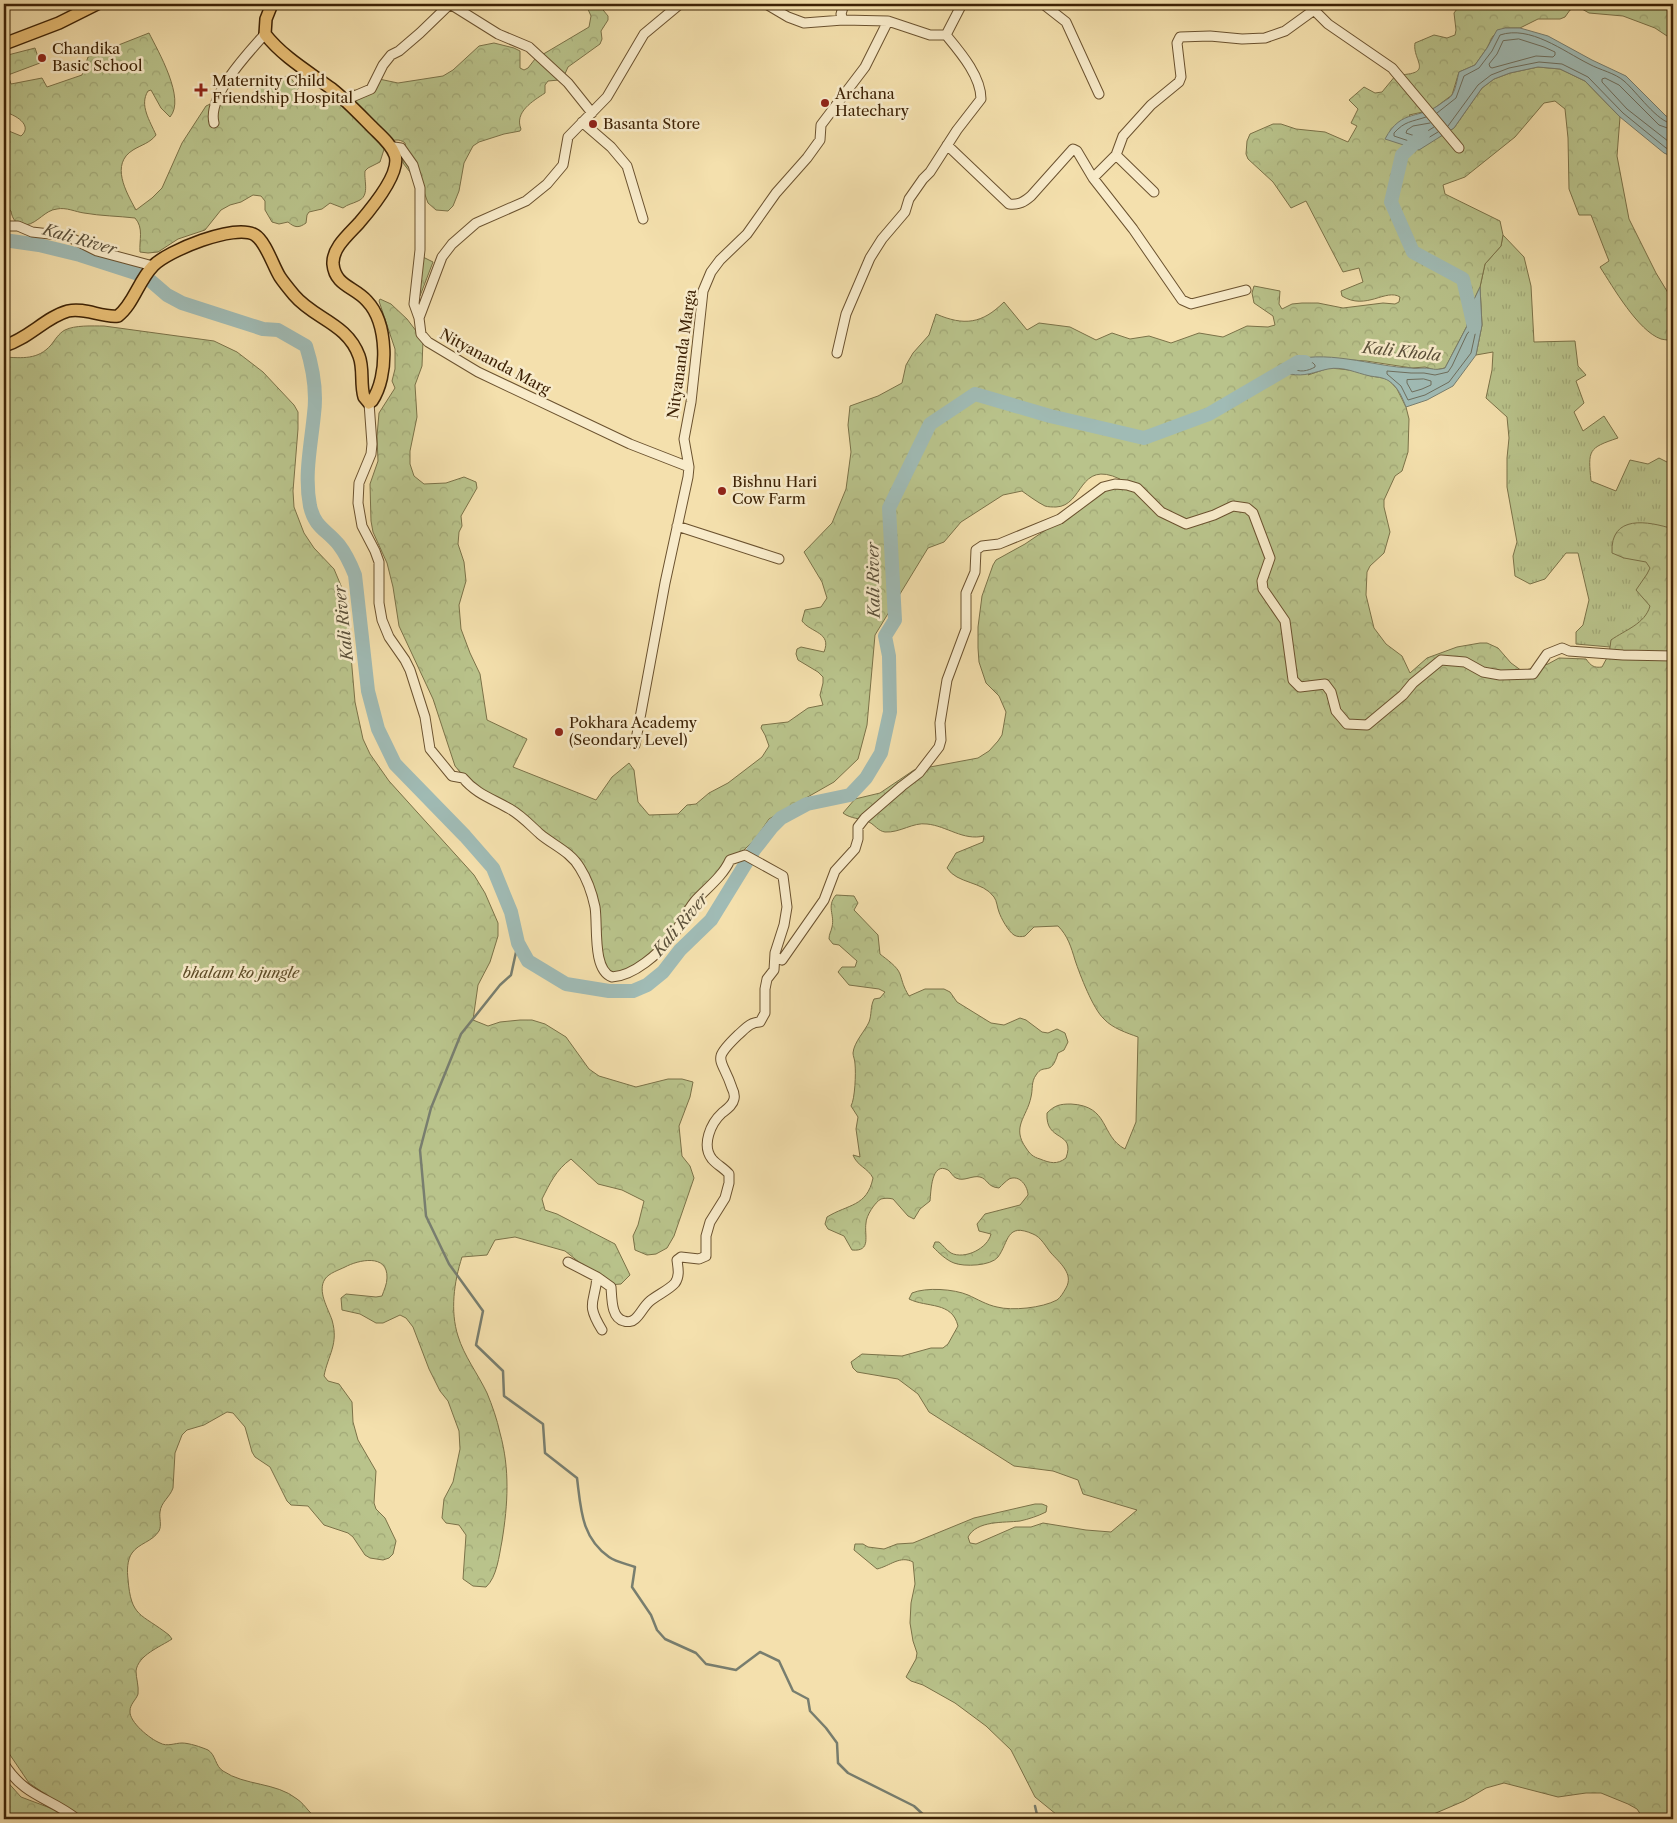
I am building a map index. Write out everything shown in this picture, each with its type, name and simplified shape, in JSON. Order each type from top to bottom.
[{"type":"main road","points":[[4,44],[59,23],[97,4]]},
{"type":"main road","points":[[4,346],[18,341],[66,312],[82,311],[116,317],[121,315],[150,269],[162,259],[222,234],[243,232],[255,235],[260,240],[279,276],[297,298],[343,332],[356,349],[362,367],[365,400],[372,401],[377,391],[382,369],[383,339],[380,324],[369,302],[339,280],[334,270],[333,262],[339,246],[361,220],[392,176],[396,164],[396,156],[346,100],[292,60],[265,34],[266,19],[272,4]]},
{"type":"street","points":[[346,100],[371,89],[383,65],[391,55],[399,51],[450,4],[498,34],[529,47],[568,83],[592,113]]},
{"type":"street","points":[[419,318],[442,257],[452,244],[476,223],[526,201],[547,184],[562,165],[568,137],[607,98],[644,34],[680,4]]},
{"type":"street","points":[[766,4],[788,17],[804,22],[843,20],[888,21],[930,35],[946,35]]},
{"type":"street","points":[[843,20],[841,14],[844,4]]},
{"type":"street","points":[[946,35],[962,4]]},
{"type":"street","points":[[1043,4],[1066,22],[1098,94]]},
{"type":"street","points":[[1093,178],[1116,155],[1123,136],[1151,105],[1179,82],[1181,77],[1177,43],[1180,36],[1242,39],[1265,38],[1286,31],[1312,7],[1334,28],[1392,68],[1459,148]]},
{"type":"street","name":"Nityananda Marga","points":[[636,745],[689,467],[684,439],[691,402],[703,291],[711,272],[720,260],[747,234],[776,193],[820,140],[821,125],[864,67],[888,21]]},
{"type":"street","points":[[214,123],[213,110],[221,93],[238,65],[265,34]]},
{"type":"street","points":[[836,353],[846,314],[870,258],[882,239],[905,212],[909,199],[930,172],[956,130],[982,99],[970,66],[946,35]]},
{"type":"street","points":[[582,122],[611,147],[627,166],[643,219]]},
{"type":"street","points":[[948,145],[1009,204],[1016,205],[1024,202],[1031,196],[1073,149],[1077,151],[1093,178],[1133,229],[1179,296],[1186,303],[1191,304],[1246,290]]},
{"type":"street","name":"Nityananda Marg","points":[[392,150],[394,147],[398,147],[403,150],[415,170],[420,188],[420,250],[414,304],[419,318],[421,334],[428,342],[462,363],[588,425],[689,467]]},
{"type":"street","points":[[1116,155],[1154,192]]},
{"type":"street","points":[[4,226],[18,226],[32,232],[67,236],[97,251],[150,269]]},
{"type":"street","points":[[369,402],[371,454],[359,483],[359,515],[362,526],[379,562],[379,603],[382,620],[389,637],[410,670],[425,717],[430,749],[452,776],[463,778],[480,794],[510,809],[574,859],[592,892],[599,959],[603,971],[612,977],[626,975],[647,960],[672,937],[694,904],[726,870],[730,860],[742,855],[747,856],[783,876],[786,898],[784,925],[774,953],[776,957],[774,970],[767,979],[763,1018],[760,1022],[753,1022],[743,1030],[727,1045],[722,1053],[721,1064],[730,1080],[735,1095],[734,1102],[719,1116],[712,1126],[708,1149],[710,1157],[730,1174],[725,1198],[710,1222],[706,1236],[706,1256],[699,1259],[681,1257],[677,1260],[679,1275],[675,1283],[648,1302],[635,1320],[630,1322],[623,1321],[617,1317],[612,1302],[611,1287],[598,1276],[568,1262]]},
{"type":"street","points":[[776,957],[782,960],[824,900],[835,871],[855,849],[858,839],[858,827],[893,794],[920,773],[939,746],[941,740],[940,723],[947,680],[966,629],[966,593],[975,572],[976,550],[982,546],[999,544],[1060,519],[1103,487],[1114,484],[1137,488],[1161,512],[1186,524],[1214,515],[1233,506],[1247,508],[1253,513],[1270,558],[1262,581],[1263,589],[1285,621],[1294,680],[1300,687],[1325,684],[1331,692],[1336,711],[1347,724],[1366,725],[1404,695],[1413,683],[1441,660],[1465,662],[1483,672],[1500,675],[1533,674],[1547,654],[1562,648],[1569,651],[1622,656],[1673,656]]},
{"type":"street","points":[[677,526],[780,559]]},
{"type":"street","points":[[598,1276],[591,1305],[594,1316],[602,1330]]},
{"type":"street","points":[[4,1764],[15,1779],[30,1792],[54,1804],[77,1819]]},
{"type":"green space","points":[[589,4],[599,5],[608,16],[608,20],[601,31],[602,39],[600,44],[568,67],[564,76],[559,80],[548,81],[545,85],[545,93],[530,103],[522,112],[520,131],[504,134],[479,142],[473,146],[464,163],[459,191],[453,206],[448,211],[436,210],[428,203],[423,189],[403,163],[403,154],[406,149],[405,143],[398,140],[386,143],[380,162],[365,171],[366,188],[364,196],[356,202],[343,208],[330,203],[322,209],[309,212],[306,223],[297,227],[288,222],[279,224],[272,222],[265,210],[265,201],[261,196],[253,195],[221,210],[205,230],[178,239],[158,252],[140,252],[140,230],[135,218],[60,209],[49,212],[30,224],[23,225],[15,221],[11,211],[4,207],[4,129],[21,136],[25,128],[21,121],[13,115],[4,112],[4,56],[35,48],[40,63],[8,75],[11,84],[42,78],[47,87],[82,75],[88,57],[149,33],[169,75],[175,99],[174,109],[170,117],[161,108],[151,90],[148,91],[145,107],[148,119],[156,135],[133,150],[122,163],[122,178],[136,210],[162,188],[182,143],[206,106],[223,98],[248,101],[258,85],[267,87],[288,75],[299,88],[294,93],[307,102],[314,95],[329,104],[354,90],[363,92],[379,79],[398,83],[443,76],[453,70],[479,46],[494,43],[520,51],[520,68],[524,70],[535,59],[589,27],[591,16],[587,7]]},
{"type":"green space","points":[[1465,4],[1673,4],[1673,40],[1655,28],[1623,16],[1589,13],[1576,8],[1570,10],[1565,17],[1560,19],[1538,19],[1520,28],[1505,28],[1493,36],[1475,65],[1459,72],[1452,95],[1432,110],[1409,115],[1437,138],[1454,128],[1482,88],[1494,79],[1510,73],[1538,67],[1560,69],[1585,81],[1620,117],[1617,156],[1629,219],[1656,273],[1673,301],[1673,341],[1661,339],[1652,334],[1635,318],[1600,267],[1609,261],[1591,215],[1579,215],[1569,189],[1568,138],[1565,109],[1555,101],[1544,103],[1515,137],[1465,177],[1443,185],[1445,194],[1500,221],[1503,235],[1501,246],[1485,264],[1480,287],[1468,312],[1467,326],[1445,368],[1435,370],[1425,367],[1412,368],[1366,361],[1325,358],[1308,375],[1329,368],[1357,371],[1383,378],[1389,380],[1397,389],[1406,407],[1409,419],[1408,452],[1402,471],[1395,476],[1384,500],[1390,532],[1384,553],[1370,566],[1367,572],[1366,595],[1374,628],[1386,644],[1402,656],[1410,673],[1427,658],[1457,647],[1480,643],[1487,643],[1498,648],[1511,663],[1522,671],[1548,664],[1559,658],[1586,659],[1593,666],[1602,667],[1609,654],[1611,640],[1644,618],[1650,606],[1636,590],[1650,568],[1646,562],[1624,558],[1612,553],[1613,540],[1617,532],[1624,526],[1632,523],[1653,524],[1673,529],[1673,1819],[1641,1819],[1637,1809],[1601,1793],[1558,1797],[1504,1783],[1486,1788],[1464,1801],[1422,1819],[1190,1819],[1186,1814],[1184,1819],[1062,1819],[1035,1797],[1011,1750],[986,1726],[955,1703],[906,1677],[916,1659],[917,1653],[910,1623],[911,1603],[915,1584],[913,1562],[899,1560],[877,1569],[854,1550],[855,1544],[884,1549],[897,1544],[913,1543],[974,1518],[1035,1504],[1047,1506],[1046,1512],[1020,1521],[984,1525],[972,1532],[968,1537],[970,1543],[976,1544],[1015,1527],[1031,1527],[1043,1523],[1111,1532],[1137,1510],[1083,1494],[1078,1480],[1053,1471],[1014,1466],[929,1412],[918,1394],[898,1379],[857,1372],[853,1368],[851,1362],[862,1354],[902,1356],[931,1348],[943,1348],[948,1344],[958,1326],[955,1318],[950,1312],[938,1306],[909,1299],[912,1293],[932,1289],[948,1290],[968,1295],[997,1307],[1011,1309],[1027,1308],[1057,1300],[1066,1288],[1068,1278],[1065,1269],[1041,1240],[1036,1235],[1024,1231],[1018,1230],[1009,1235],[998,1257],[984,1264],[954,1263],[933,1247],[935,1242],[939,1242],[951,1253],[957,1255],[969,1254],[981,1248],[991,1234],[979,1231],[977,1224],[985,1214],[1020,1205],[1028,1195],[1027,1188],[1017,1178],[1009,1179],[999,1188],[990,1185],[985,1179],[980,1177],[956,1178],[948,1170],[942,1168],[935,1173],[930,1201],[920,1209],[914,1219],[908,1216],[893,1199],[881,1199],[876,1203],[866,1220],[866,1242],[862,1248],[852,1250],[844,1236],[828,1229],[825,1224],[827,1217],[861,1200],[866,1195],[873,1178],[857,1162],[853,1155],[860,1157],[856,1129],[858,1117],[851,1106],[855,1079],[853,1053],[857,1041],[869,1022],[874,999],[880,998],[885,992],[879,989],[849,985],[838,972],[842,967],[855,967],[857,961],[839,945],[833,944],[829,936],[833,922],[831,907],[833,899],[836,895],[854,896],[858,903],[854,910],[878,935],[880,954],[899,971],[909,996],[925,989],[944,989],[950,992],[957,1002],[991,1023],[1004,1025],[1020,1018],[1026,1020],[1042,1032],[1048,1033],[1057,1029],[1065,1033],[1068,1042],[1064,1050],[1058,1053],[1050,1068],[1039,1071],[1034,1078],[1032,1094],[1021,1122],[1020,1134],[1030,1154],[1053,1163],[1060,1162],[1066,1158],[1067,1143],[1051,1129],[1047,1113],[1053,1108],[1064,1104],[1083,1106],[1092,1110],[1099,1116],[1117,1143],[1125,1149],[1136,1122],[1138,1037],[1115,1028],[1100,1014],[1083,983],[1069,942],[1058,926],[1034,927],[1025,936],[1015,936],[1009,931],[1000,915],[995,899],[989,892],[957,877],[947,868],[956,853],[983,842],[984,836],[969,837],[927,824],[885,832],[869,822],[843,813],[855,799],[880,793],[914,770],[978,758],[989,751],[998,741],[1002,735],[1006,712],[999,696],[986,683],[979,662],[978,648],[978,627],[982,596],[993,565],[996,560],[1025,544],[1056,523],[1073,515],[1098,491],[1119,486],[1120,479],[1106,474],[1096,475],[1089,479],[1065,505],[1056,507],[1045,506],[1022,491],[1003,495],[961,522],[944,542],[928,548],[875,635],[867,725],[858,759],[834,782],[769,819],[756,838],[737,857],[659,947],[626,971],[612,973],[606,969],[602,956],[586,871],[465,778],[455,766],[433,699],[399,626],[387,563],[373,532],[371,521],[370,484],[378,461],[377,436],[379,413],[395,388],[392,381],[395,369],[395,349],[379,301],[380,299],[391,304],[407,319],[423,340],[422,366],[415,385],[417,417],[410,451],[410,464],[414,476],[424,484],[446,483],[464,477],[476,482],[477,488],[461,516],[462,526],[459,532],[458,544],[464,562],[466,581],[459,605],[461,629],[480,674],[487,720],[527,739],[513,767],[596,800],[612,777],[629,763],[634,770],[638,802],[649,815],[678,814],[687,805],[696,804],[709,793],[728,783],[762,757],[769,746],[761,728],[762,725],[788,722],[808,708],[823,705],[820,695],[823,677],[798,660],[796,654],[797,649],[801,647],[824,652],[826,645],[823,637],[802,621],[805,610],[821,607],[827,598],[822,582],[804,552],[832,523],[846,489],[851,452],[848,425],[850,406],[878,396],[902,383],[906,365],[913,353],[929,335],[936,314],[955,320],[972,321],[988,315],[1004,302],[1027,330],[1039,323],[1070,327],[1096,340],[1112,333],[1130,339],[1149,336],[1171,343],[1199,333],[1223,337],[1247,326],[1268,327],[1275,325],[1273,316],[1254,303],[1252,293],[1254,286],[1280,291],[1279,304],[1282,309],[1292,304],[1302,303],[1318,303],[1343,308],[1383,303],[1395,304],[1399,302],[1400,297],[1394,295],[1367,301],[1351,300],[1342,296],[1341,291],[1363,282],[1359,268],[1343,272],[1306,201],[1291,208],[1273,182],[1248,159],[1246,154],[1247,141],[1250,134],[1273,124],[1281,124],[1296,129],[1325,132],[1348,142],[1357,126],[1351,123],[1358,109],[1349,100],[1364,87],[1375,93],[1382,92],[1396,75],[1408,74],[1419,69],[1415,43],[1434,35],[1447,38],[1455,35],[1454,13]]},
{"type":"green space","points":[[1503,235],[1524,257],[1531,286],[1534,342],[1575,341],[1578,366],[1586,375],[1576,381],[1584,403],[1574,412],[1583,431],[1604,416],[1618,438],[1595,448],[1592,452],[1590,456],[1591,481],[1616,491],[1630,460],[1648,464],[1659,458],[1673,465],[1673,612],[1612,640],[1610,647],[1576,644],[1576,632],[1583,625],[1589,600],[1578,553],[1566,553],[1545,579],[1530,584],[1515,576],[1513,556],[1517,542],[1507,487],[1509,438],[1507,417],[1486,398],[1492,370],[1493,352],[1476,355],[1482,325],[1480,287],[1485,264],[1501,246]]},
{"type":"green space","points":[[423,257],[433,262],[420,296],[416,294]]},
{"type":"green space","name":"bhalam ko jungle","points":[[104,326],[214,341],[237,352],[263,372],[294,405],[298,412],[293,491],[294,507],[304,533],[314,548],[334,569],[342,588],[347,610],[355,702],[363,739],[370,754],[389,781],[474,875],[485,893],[498,923],[498,936],[490,962],[478,985],[473,1020],[488,1026],[500,1022],[520,1020],[532,1020],[545,1024],[566,1037],[589,1069],[599,1076],[636,1087],[668,1079],[682,1079],[693,1082],[690,1097],[679,1126],[682,1156],[690,1166],[694,1178],[674,1236],[667,1248],[656,1254],[647,1255],[635,1250],[633,1236],[644,1201],[622,1190],[598,1184],[571,1159],[557,1172],[542,1199],[545,1210],[557,1214],[615,1244],[630,1275],[621,1284],[608,1285],[565,1251],[515,1237],[495,1240],[487,1255],[462,1257],[454,1296],[454,1317],[458,1336],[464,1351],[493,1407],[503,1446],[507,1473],[506,1514],[499,1560],[493,1578],[486,1587],[473,1586],[463,1579],[466,1535],[459,1525],[446,1523],[442,1518],[444,1499],[453,1482],[460,1449],[459,1431],[448,1401],[440,1391],[429,1369],[413,1327],[406,1318],[400,1315],[383,1323],[376,1323],[360,1314],[342,1310],[341,1298],[346,1294],[382,1296],[387,1280],[386,1270],[378,1262],[371,1260],[357,1262],[334,1272],[325,1279],[322,1289],[334,1328],[334,1343],[324,1376],[328,1381],[339,1384],[352,1402],[353,1422],[358,1440],[376,1471],[374,1503],[376,1509],[385,1518],[396,1541],[393,1554],[389,1558],[383,1560],[370,1558],[365,1555],[353,1537],[348,1533],[324,1525],[308,1506],[291,1505],[287,1501],[270,1467],[255,1457],[245,1427],[233,1413],[227,1412],[204,1425],[187,1430],[182,1435],[175,1453],[173,1488],[161,1508],[159,1531],[153,1538],[135,1550],[128,1562],[129,1592],[135,1608],[172,1639],[150,1652],[138,1665],[136,1671],[138,1694],[131,1706],[131,1715],[136,1725],[156,1741],[165,1745],[188,1744],[208,1750],[223,1771],[232,1776],[289,1794],[320,1819],[82,1819],[29,1783],[4,1746],[4,357],[35,356],[46,350],[61,333],[69,328]]},
{"type":"green space","points":[[4,1778],[21,1797],[53,1809],[70,1819],[5,1819]]},
{"type":"water","points":[[1520,28],[1548,36],[1626,76],[1666,116],[1673,119],[1673,157],[1664,153],[1620,117],[1585,81],[1560,69],[1538,67],[1510,73],[1494,79],[1482,88],[1454,128],[1419,150],[1385,139],[1398,122],[1435,108],[1450,97],[1459,72],[1475,65],[1497,30]]},
{"type":"water","points":[[1480,287],[1482,325],[1476,355],[1453,386],[1427,400],[1406,407],[1397,389],[1389,381],[1344,369],[1334,368],[1305,375],[1290,374],[1286,363],[1316,357],[1348,359],[1396,367],[1445,368],[1467,326],[1468,312]]},
{"type":"waterway","name":"Kali Khola","points":[[1423,135],[1402,155],[1391,202],[1413,252],[1463,279],[1474,327]]},
{"type":"waterway","name":"Kali River","points":[[4,240],[39,245],[80,255],[145,276],[167,295],[182,303],[263,329],[278,330],[306,346],[315,388],[308,471],[310,506],[318,524],[342,548],[355,575],[368,691],[378,729],[395,764],[465,836],[493,868],[511,912],[518,943],[528,961],[566,984],[609,991],[633,991],[647,985],[663,972],[680,950],[711,920],[754,850],[772,827],[781,818],[807,804],[850,795],[866,778],[881,753],[890,712],[889,656],[885,636],[895,620],[889,508],[930,424],[975,394],[1050,416],[1144,438],[1209,414],[1298,362],[1305,362]]},
{"type":"waterway","points":[[518,943],[511,975],[500,985],[461,1034],[431,1108],[420,1150],[426,1216],[449,1264],[483,1311],[476,1345],[503,1371],[504,1396],[543,1424],[545,1453],[577,1478],[584,1522],[593,1541],[609,1557],[635,1567],[632,1587],[651,1615],[657,1630],[665,1639],[696,1653],[706,1664],[736,1670],[760,1652],[779,1661],[793,1691],[808,1699],[810,1711],[837,1743],[838,1763],[848,1773],[914,1806],[928,1819]]},
{"type":"waterway","points":[[1035,1806],[1038,1819]]},
{"type":"place","name":"Chandika Basic School","points":[[42,58]]},
{"type":"place","name":"Maternity Child Friendship Hospital","points":[[201,90]]},
{"type":"place","name":"Archana Hatechary","points":[[825,103]]},
{"type":"place","name":"Basanta Store","points":[[593,124]]},
{"type":"place","name":"Bishnu Hari Cow Farm","points":[[722,491]]},
{"type":"place","name":"Pokhara Academy (Seondary Level)","points":[[559,732]]}]
